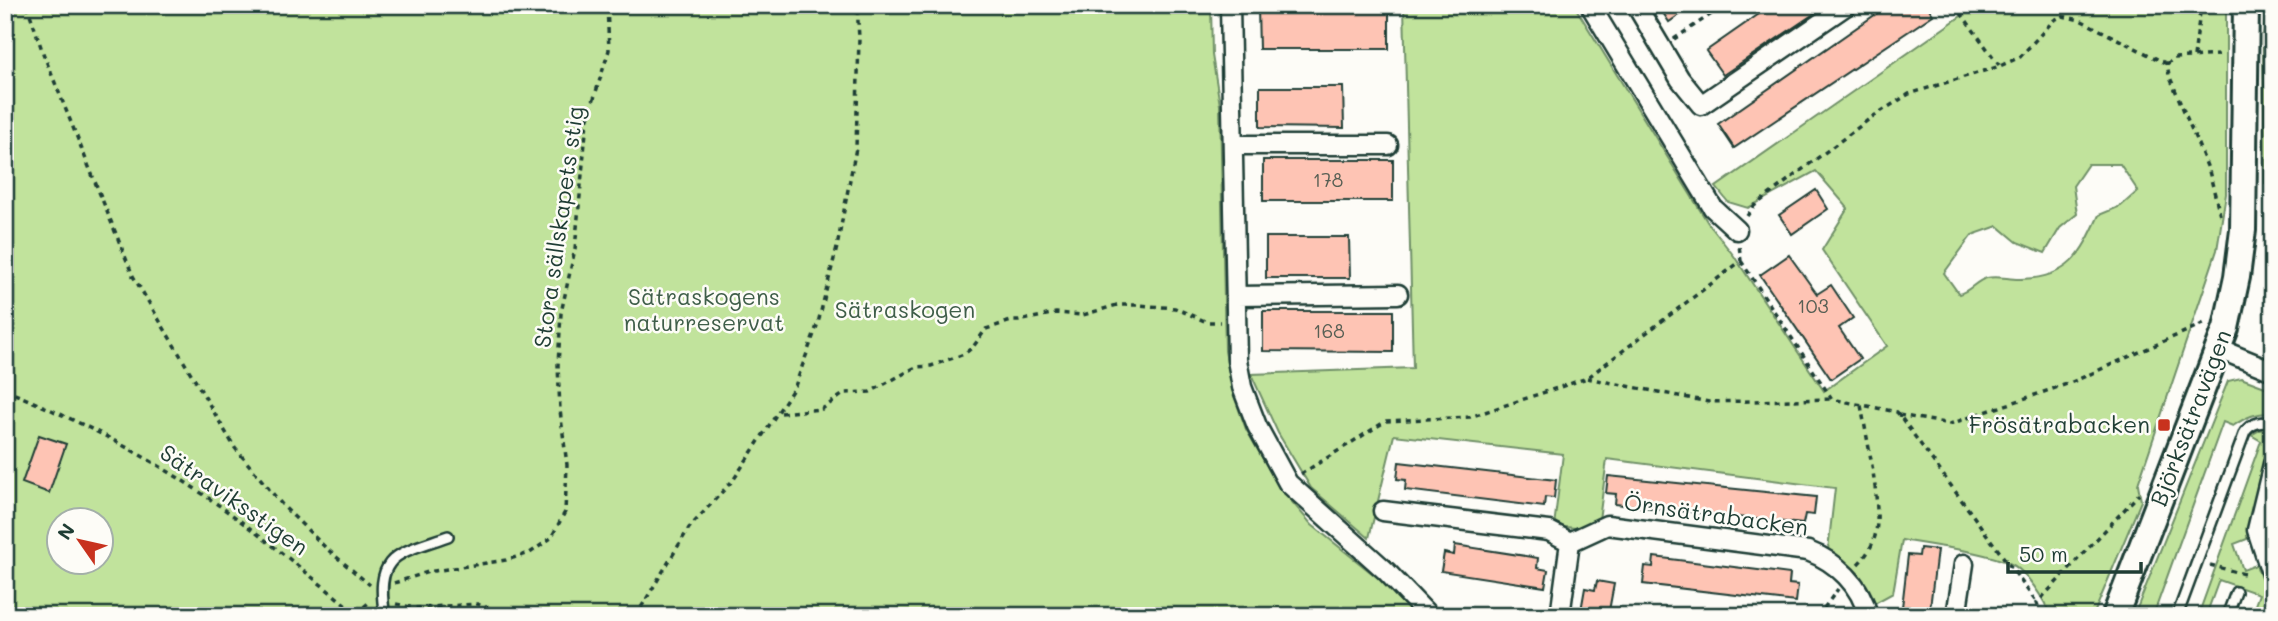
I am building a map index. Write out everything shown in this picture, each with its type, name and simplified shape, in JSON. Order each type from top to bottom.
[{"type":"street","points":[[1230,5],[1237,360],[1242,387],[1257,426],[1288,483],[1386,571],[1429,616]]},
{"type":"street","points":[[1590,5],[1713,208],[1737,230]]},
{"type":"street","points":[[1636,5],[1661,48],[1701,105],[1847,5]]},
{"type":"street","name":"Björksätravägen","points":[[2115,616],[2210,342],[2226,328],[2237,276],[2242,230],[2246,5]]},
{"type":"street","points":[[1233,145],[1388,145]]},
{"type":"street","points":[[1236,296],[1398,294]]},
{"type":"street","points":[[2210,342],[2273,371]]},
{"type":"street","points":[[2271,574],[2257,530],[2273,464]]},
{"type":"street","points":[[1383,511],[1549,531],[1570,542],[1560,616]]},
{"type":"street","name":"Örnsätrabacken","points":[[1570,542],[1607,525],[1808,551],[1824,558],[1846,575],[1866,606],[1868,616]]},
{"type":"street","points":[[1956,616],[1964,564]]},
{"type":"lane","points":[[2176,616],[2245,432],[2250,426],[2261,422],[2273,422]]},
{"type":"lane","points":[[384,616],[381,594],[383,572],[397,554],[448,536]]},
{"type":"lane","points":[[2227,616],[2236,592]]},
{"type":"path","points":[[27,5],[57,88],[133,276],[236,448],[284,507],[327,549],[396,604],[415,608],[477,604],[512,616]]},
{"type":"path","name":"Stora sällskapets stig","points":[[381,594],[392,584],[428,572],[506,560],[530,553],[551,538],[565,512],[568,465],[560,410],[558,365],[561,313],[575,249],[587,121],[609,50],[607,5]]},
{"type":"path","points":[[636,616],[689,528],[734,479],[779,414],[795,386],[818,323],[837,247],[856,148],[859,38],[856,5]]},
{"type":"path","points":[[1661,48],[1725,5]]},
{"type":"path","points":[[1955,5],[2000,66]]},
{"type":"path","points":[[2194,57],[2201,5]]},
{"type":"path","points":[[1832,399],[1741,261],[1737,230],[1754,206],[1872,117],[1909,94],[2000,66],[2020,57],[2054,20],[2063,16],[2080,20],[2167,64]]},
{"type":"path","points":[[2167,64],[2174,58],[2219,55]]},
{"type":"path","points":[[2167,64],[2169,75],[2209,172],[2221,221]]},
{"type":"path","points":[[1288,483],[1386,421],[1470,417],[1587,377],[1741,261]]},
{"type":"path","points":[[779,414],[822,409],[845,393],[870,392],[916,368],[931,366],[964,354],[973,348],[986,329],[1011,321],[1056,313],[1083,315],[1117,305],[1138,304],[1175,308],[1207,322],[1236,322]]},
{"type":"path","points":[[2210,342],[2207,322],[2211,310]]},
{"type":"path","points":[[1899,415],[1950,424],[2070,383],[2207,322]]},
{"type":"path","points":[[1587,377],[1709,402],[1832,399],[1897,412],[2037,603],[2041,616]]},
{"type":"path","name":"Sätraviksstigen","points":[[5,390],[48,407],[176,477],[252,530],[356,613],[354,616]]},
{"type":"path","points":[[1818,616],[1846,575],[1866,556],[1876,535],[1876,493],[1861,405]]},
{"type":"path","points":[[2037,603],[2143,490]]},
{"type":"path","points":[[2196,561],[2244,574],[2271,574]]},
{"type":"path","points":[[2236,592],[2244,574]]},
{"type":"green space","name":"Sätraskogens naturreservat","points":[[5,5],[1211,5],[1212,55],[1220,105],[1225,351],[1233,393],[1246,429],[1279,487],[1312,525],[1378,578],[1415,616],[5,616]]},
{"type":"green space","points":[[1404,5],[1574,5],[1708,223],[1734,256],[1824,391],[1887,346],[1822,250],[1848,208],[1816,171],[1748,208],[1728,202],[1716,187],[1977,5],[2226,5],[2226,194],[2217,250],[2138,484],[2141,501],[2093,616],[2050,616],[2028,579],[2017,567],[2000,559],[1902,540],[1893,593],[1873,604],[1860,580],[1828,550],[1835,488],[1607,459],[1599,520],[1576,528],[1554,526],[1563,454],[1394,435],[1369,538],[1311,488],[1278,433],[1251,374],[1413,368]],"holes":[[[2088,164],[2120,164],[2138,191],[2121,206],[2099,215],[2079,253],[2062,269],[2037,278],[1987,278],[1959,294],[1944,273],[1972,235],[1998,226],[2017,242],[2045,253],[2060,228],[2077,214],[2073,186]]]},
{"type":"green space","points":[[2267,5],[2273,5],[2273,184],[2265,183],[2263,38]]},
{"type":"green space","points":[[2241,378],[2273,390],[2273,413],[2252,416],[2233,426],[2223,422],[2153,616],[2134,616],[2228,381]]},
{"type":"green space","points":[[2270,428],[2271,434],[2247,539],[2234,544],[2243,570],[2256,565],[2273,616],[2251,616],[2259,594],[2219,580],[2208,610],[2220,616],[2198,616],[2261,441],[2251,435]]},
{"type":"building","points":[[1658,5],[1694,5],[1669,22]]},
{"type":"building","points":[[1772,5],[1827,5],[1723,75],[1706,51]]},
{"type":"building","points":[[1889,5],[1927,5],[1933,15],[1734,148],[1718,124]]},
{"type":"building","points":[[1258,8],[1389,8],[1389,49],[1259,49]]},
{"type":"building","points":[[1260,87],[1343,87],[1344,128],[1260,127]]},
{"type":"building","points":[[1263,160],[1393,160],[1393,201],[1263,201]]},
{"type":"building","points":[[1816,190],[1828,209],[1792,234],[1779,215]]},
{"type":"building","points":[[1266,237],[1349,237],[1350,278],[1266,278]]},
{"type":"building","points":[[1789,255],[1817,294],[1831,285],[1853,318],[1839,328],[1860,359],[1831,379],[1760,275]]},
{"type":"building","points":[[1263,311],[1393,311],[1393,352],[1263,351]]},
{"type":"building","points":[[39,435],[66,444],[49,493],[22,483]]},
{"type":"building","points":[[1399,462],[1556,480],[1554,498],[1545,497],[1544,507],[1405,490],[1406,480],[1397,479]]},
{"type":"building","points":[[1608,476],[1816,497],[1814,515],[1805,514],[1803,524],[1615,504],[1616,494],[1606,493]]},
{"type":"building","points":[[1455,545],[1538,558],[1537,568],[1548,570],[1545,587],[1441,571],[1444,553],[1454,555]]},
{"type":"building","points":[[1920,548],[1937,550],[1929,616],[1901,616],[1908,555],[1919,556]]},
{"type":"building","points":[[1654,557],[1790,574],[1789,584],[1798,585],[1796,602],[1643,584],[1645,566],[1653,567]]},
{"type":"building","points":[[1597,581],[1614,584],[1608,616],[1580,616],[1585,588],[1595,590]]},
{"type":"place","name":"Frösätrabacken","points":[[2164,425]]},
{"type":"park label","name":"Sätraskogen","points":[[905,310]]}]
